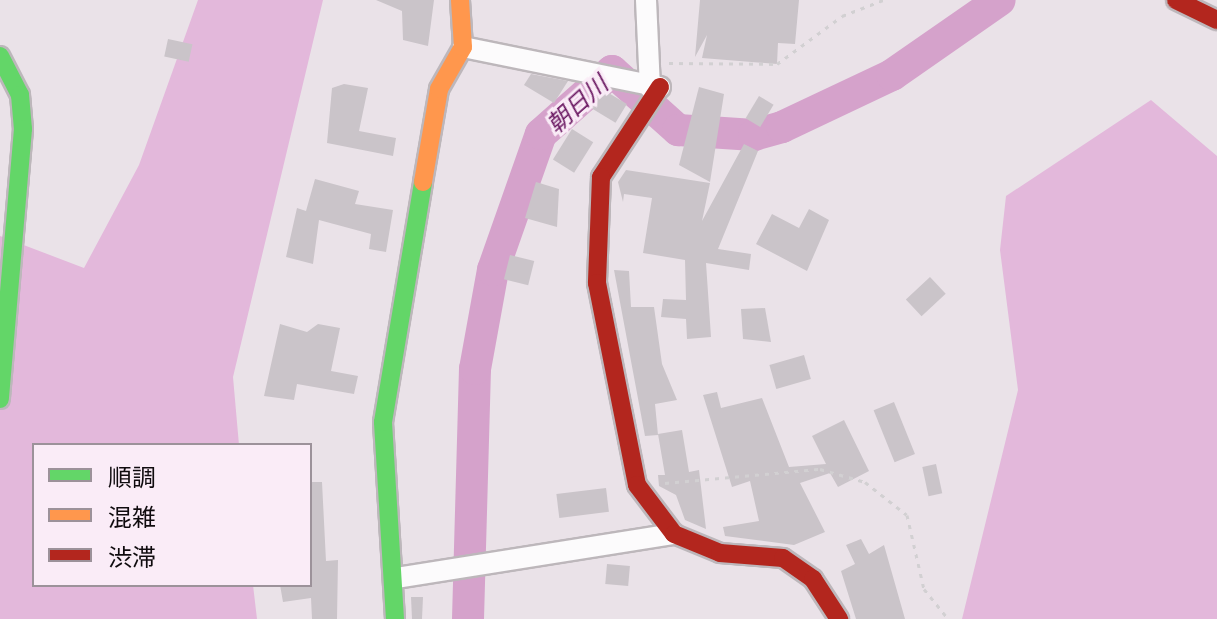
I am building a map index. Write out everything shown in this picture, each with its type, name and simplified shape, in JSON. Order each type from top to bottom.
[{"type":"street","points":[[395,619],[396,578],[383,422],[395,318],[439,89],[463,47],[460,0]]},
{"type":"street","points":[[646,0],[649,63],[655,87],[601,177],[597,283],[637,485],[674,534],[720,553],[783,558],[813,579],[839,619]]},
{"type":"street","points":[[1176,0],[1217,20]]},
{"type":"street","points":[[463,47],[655,87]]},
{"type":"street","points":[[0,56],[20,95],[23,129],[0,399]]},
{"type":"street","points":[[396,578],[674,534]]},
{"type":"path","points":[[649,63],[777,64],[842,16],[883,0]]},
{"type":"path","points":[[637,485],[792,469],[844,472],[907,515],[924,589],[948,619]]},
{"type":"shaded area","points":[[198,0],[323,0],[233,377],[239,443],[32,443],[32,587],[253,587],[257,619],[0,619],[0,236],[84,268],[139,165]]},
{"type":"shaded area","points":[[1151,100],[1217,156],[1217,619],[962,619],[1018,390],[1000,250],[1006,196]]},
{"type":"building","points":[[376,0],[434,0],[428,46],[403,40],[402,11]]},
{"type":"building","points":[[700,0],[799,0],[795,44],[778,43],[777,64],[702,58],[707,35],[695,57]]},
{"type":"building","points":[[168,39],[192,44],[189,62],[164,57]]},
{"type":"building","points":[[531,74],[568,81],[554,103],[524,85]]},
{"type":"building","points":[[344,84],[368,88],[359,131],[396,138],[393,156],[327,143],[332,88]]},
{"type":"building","points":[[699,87],[724,94],[710,182],[679,165]]},
{"type":"building","points":[[602,89],[627,104],[616,123],[591,108]]},
{"type":"building","points":[[759,96],[774,105],[760,127],[746,118]]},
{"type":"building","points":[[572,129],[593,142],[574,173],[553,160]]},
{"type":"building","points":[[744,144],[758,151],[718,249],[751,254],[749,270],[706,263],[711,337],[687,339],[686,319],[661,317],[663,299],[686,300],[685,260],[643,253],[652,198],[624,194],[623,202],[618,182],[626,170],[710,183],[702,221]]},
{"type":"building","points":[[315,179],[359,191],[355,204],[393,210],[386,252],[369,249],[371,234],[319,220],[313,264],[286,257],[297,208],[306,211]]},
{"type":"building","points":[[536,182],[559,189],[557,227],[525,218]]},
{"type":"building","points":[[809,209],[829,220],[807,271],[756,244],[772,214],[799,228]]},
{"type":"building","points":[[510,255],[534,261],[528,285],[504,279]]},
{"type":"building","points":[[614,270],[629,271],[631,307],[654,307],[662,364],[677,400],[655,404],[658,435],[645,436]]},
{"type":"building","points":[[930,277],[946,294],[922,316],[906,300]]},
{"type":"building","points":[[765,308],[771,342],[743,339],[741,309]]},
{"type":"building","points":[[280,324],[307,332],[318,324],[340,328],[331,371],[358,376],[354,394],[297,384],[294,400],[264,396]]},
{"type":"building","points":[[804,355],[811,379],[776,389],[769,365]]},
{"type":"building","points":[[717,392],[721,408],[762,398],[789,467],[826,464],[812,436],[844,420],[869,471],[838,487],[830,473],[800,483],[825,532],[794,545],[725,536],[723,527],[759,521],[750,481],[732,487],[703,395]]},
{"type":"building","points":[[894,402],[915,454],[895,462],[874,410]]},
{"type":"building","points":[[682,430],[689,472],[699,470],[706,529],[685,520],[676,495],[659,486],[658,475],[665,475],[658,434]]},
{"type":"building","points":[[936,464],[942,493],[929,496],[922,467]]},
{"type":"building","points":[[312,482],[322,482],[326,561],[338,560],[337,619],[312,619],[311,598],[283,602],[280,587],[312,587]]},
{"type":"building","points":[[606,488],[609,512],[559,518],[556,494]]},
{"type":"building","points":[[861,539],[869,554],[884,545],[905,619],[856,619],[841,571],[855,564],[846,545]]},
{"type":"building","points":[[607,564],[630,566],[628,586],[605,584]]},
{"type":"building","points":[[411,597],[423,597],[422,619],[412,619]]},
{"type":"waterway","name":"朝日川","points":[[468,619],[475,369],[493,270],[541,134],[612,71],[678,130],[754,135],[782,127],[892,75],[1000,0]]},
{"type":"traffic: fast","points":[[0,56],[20,95],[23,129],[0,399]]},
{"type":"traffic: fast","points":[[395,619],[383,422],[423,182]]},
{"type":"traffic: slow","points":[[423,182],[439,89],[463,47],[460,0]]},
{"type":"traffic: jam","points":[[1176,0],[1217,20]]},
{"type":"traffic: jam","points":[[660,87],[601,177],[597,283],[637,485],[674,534],[720,553],[783,558],[813,579],[839,619]]}]
